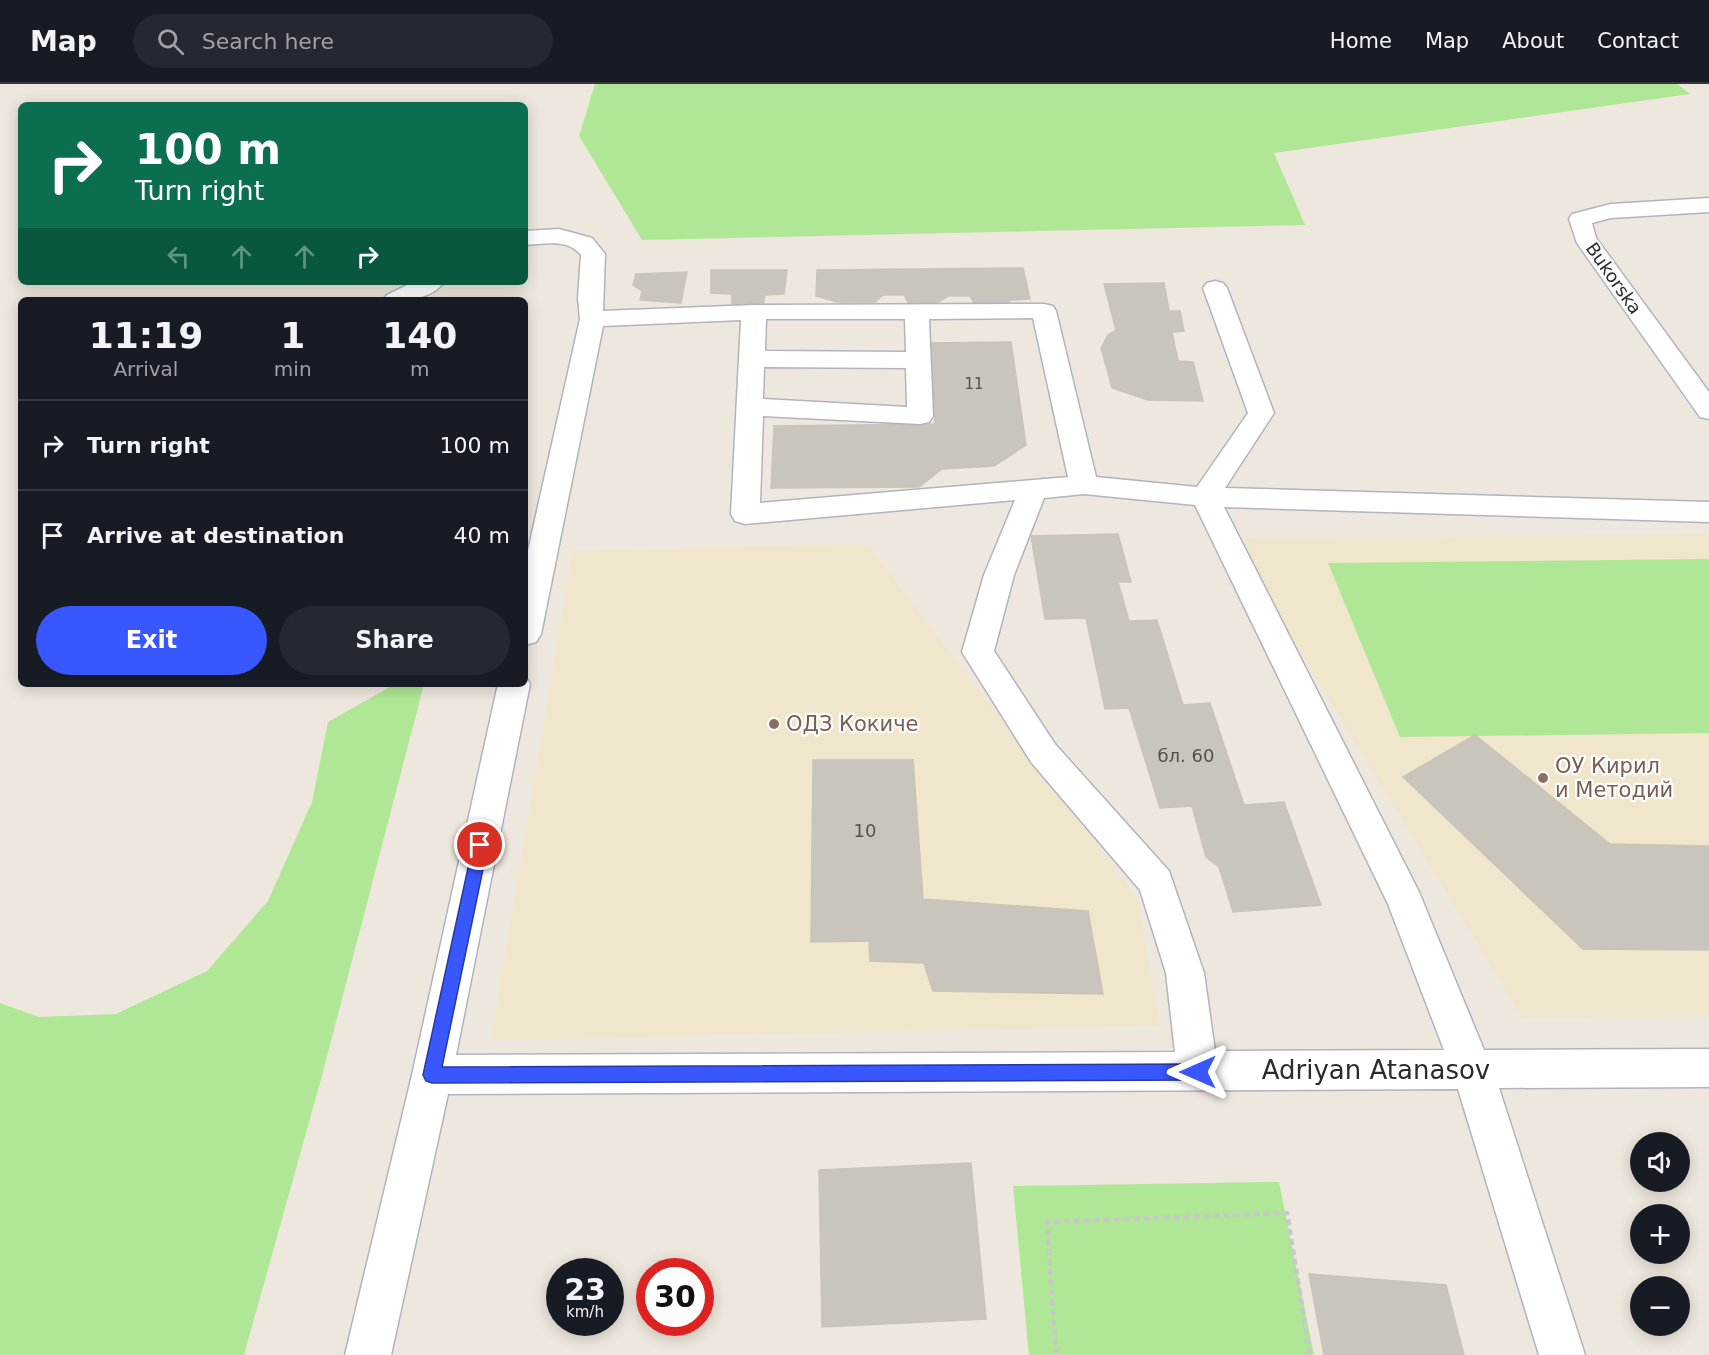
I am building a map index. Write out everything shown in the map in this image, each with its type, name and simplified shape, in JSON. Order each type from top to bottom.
[{"type":"street","name":"Bukorska","points":[[1709,205],[1611,211],[1580,219],[1585,238],[1709,411]]},
{"type":"street","points":[[528,238],[559,236],[584,243],[593,254],[590,298],[592,319],[528,620]]},
{"type":"street","points":[[401,297],[426,285]]},
{"type":"street","points":[[1205,497],[1261,413],[1215,288]]},
{"type":"street","points":[[592,319],[754,312],[1044,311],[1084,485]]},
{"type":"street","points":[[754,312],[746,514],[1084,485],[1205,497],[1709,512]]},
{"type":"street","points":[[751,407],[920,416],[917,313]]},
{"type":"street","points":[[753,359],[918,360]]},
{"type":"street","points":[[1033,491],[999,575],[978,652],[1043,753],[1156,882],[1185,973],[1198,1072]]},
{"type":"street","points":[[1205,497],[1406,903],[1472,1069],[1562,1355]]},
{"type":"street","points":[[368,1355],[432,1075],[513,687]]},
{"type":"street","name":"Adriyan Atanasov","points":[[432,1075],[1709,1068]]},
{"type":"path","points":[[1056,1355],[1047,1222],[1287,1213],[1310,1355]]},
{"type":"shaded area","name":"ОУ Кирил и Методий","points":[[1709,534],[1709,1016],[1522,1017],[1232,539]]},
{"type":"shaded area","name":"ОДЗ Кокиче","points":[[868,545],[1137,898],[1160,1026],[491,1040],[573,551]]},
{"type":"green space","points":[[595,84],[1677,84],[1690,94],[1274,153],[1305,225],[642,240],[579,136]]},
{"type":"green space","points":[[1709,559],[1709,733],[1400,737],[1328,563]]},
{"type":"green space","points":[[390,687],[423,687],[323,1072],[244,1355],[0,1355],[0,1003],[39,1017],[116,1014],[207,971],[268,901],[312,802],[328,722]]},
{"type":"green space","points":[[1279,1182],[1314,1355],[1029,1355],[1013,1186]]},
{"type":"building","points":[[1023,268],[1030,299],[1011,300],[1006,305],[976,307],[970,296],[948,296],[935,304],[909,304],[904,295],[883,295],[875,302],[837,302],[816,296],[817,270]]},
{"type":"building","points":[[711,270],[787,270],[784,294],[765,295],[762,311],[732,310],[732,294],[711,293]]},
{"type":"building","points":[[687,272],[681,303],[640,300],[642,291],[633,285],[636,274]]},
{"type":"building","points":[[1164,283],[1169,311],[1180,311],[1184,331],[1172,332],[1178,361],[1193,362],[1203,401],[1148,400],[1112,388],[1101,348],[1108,335],[1116,330],[1104,284]]},
{"type":"building","points":[[1011,342],[1026,445],[994,466],[942,469],[919,487],[771,488],[774,426],[935,424],[929,343]]},
{"type":"building","points":[[1118,534],[1131,582],[1118,582],[1129,621],[1157,620],[1183,705],[1210,703],[1244,805],[1284,802],[1321,905],[1233,912],[1219,867],[1206,857],[1192,806],[1160,808],[1129,708],[1105,709],[1086,618],[1045,619],[1031,536]]},
{"type":"building","points":[[1475,735],[1610,844],[1709,846],[1709,950],[1583,949],[1403,777]]},
{"type":"building","points":[[813,760],[913,760],[923,899],[1088,911],[1103,994],[933,991],[924,963],[870,961],[869,941],[811,942]]},
{"type":"building","points":[[971,1163],[986,1319],[822,1327],[819,1170]]},
{"type":"building","points":[[1309,1274],[1446,1285],[1464,1355],[1324,1355]]},
{"type":"place","name":"ОДЗ Кокиче","points":[[774,724]]},
{"type":"place","name":"ОУ Кирил и Методий","points":[[1543,778]]},
{"type":"route","points":[[480,845],[432,1075],[1198,1072]]}]
